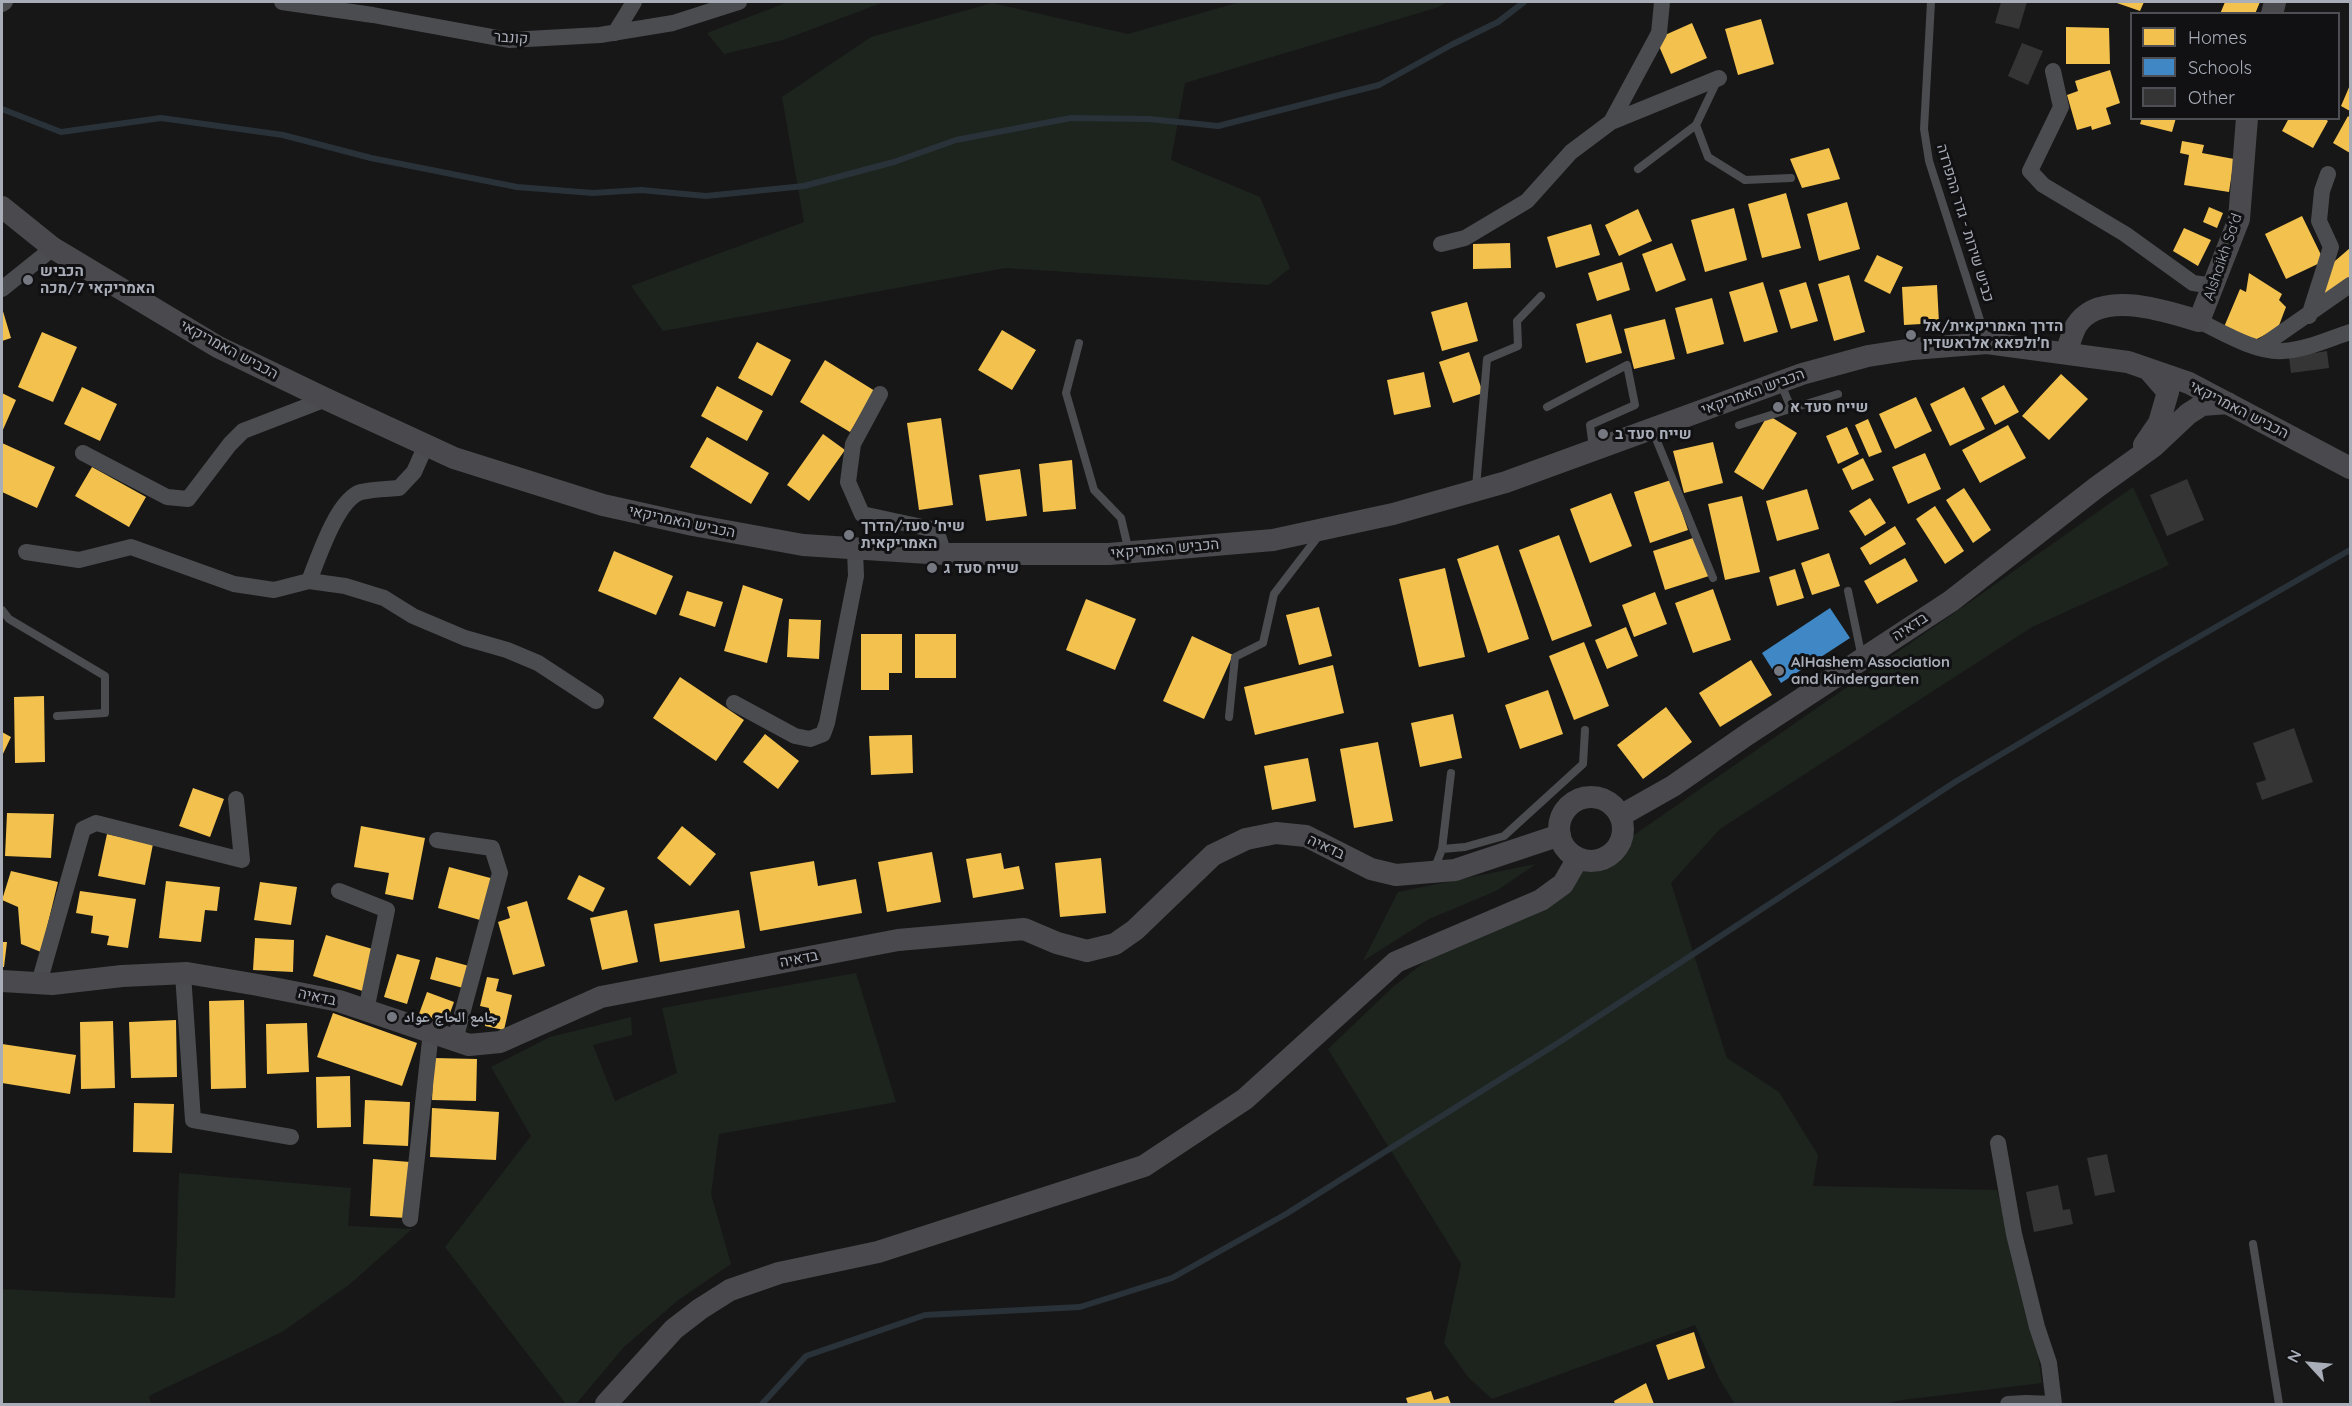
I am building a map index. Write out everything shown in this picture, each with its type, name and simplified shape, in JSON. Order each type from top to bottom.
[{"type":"street","name":"קונבר","points":[[282,2],[373,15],[509,40],[615,33],[673,23],[739,2]]},
{"type":"street","points":[[615,33],[634,2]]},
{"type":"street","points":[[1611,122],[1659,33],[1662,2]]},
{"type":"street","points":[[2054,71],[2061,107],[2030,171],[2043,185],[2125,234],[2193,283],[2214,286]]},
{"type":"street","points":[[1441,244],[1465,238],[1527,201],[1570,152],[1611,122],[1719,78]]},
{"type":"street","name":"Alshaikh Sa'd","points":[[2199,321],[2239,219],[2247,120]]},
{"type":"street","points":[[2309,316],[2321,272],[2331,247],[2319,221],[2322,190],[2328,174]]},
{"type":"street","name":"הכביש האמריקאי","points":[[2,207],[53,248],[218,347],[454,458],[603,505],[693,525],[803,545],[944,554],[1129,553],[1273,540],[1393,514],[1506,482],[1780,382],[1868,356],[1913,349],[1987,343],[2128,362],[2189,383],[2350,468]]},
{"type":"street","points":[[2,289],[53,248]]},
{"type":"street","points":[[2261,347],[2309,316],[2350,285]]},
{"type":"street","points":[[2066,353],[2076,326],[2086,315],[2100,306],[2126,305],[2161,310],[2199,321],[2248,344],[2282,352],[2350,332]]},
{"type":"street","points":[[2131,464],[2159,423],[2167,401],[2168,392],[2147,369]]},
{"type":"street","points":[[2181,421],[2192,399],[2189,383]]},
{"type":"street","points":[[880,394],[853,444],[848,482],[862,514],[936,530],[944,554]]},
{"type":"street","points":[[83,453],[167,497],[188,499],[230,444],[243,431],[326,399]]},
{"type":"street","points":[[2131,464],[2202,405],[2228,404]]},
{"type":"street","points":[[309,581],[329,530],[347,504],[359,493],[399,488],[414,472],[426,445]]},
{"type":"street","name":"בדאיה","points":[[1620,816],[1673,786],[1951,601],[2097,487],[2131,464]]},
{"type":"street","points":[[26,552],[79,560],[130,547],[234,584],[274,590],[309,581],[345,586],[384,598],[413,616],[465,638],[507,650],[537,663],[596,701]]},
{"type":"street","points":[[734,704],[795,736],[810,738],[823,734],[856,576],[855,550]]},
{"type":"street","points":[[1585,798],[1606,801],[1620,816],[1621,838],[1613,851],[1599,859],[1588,861],[1578,858],[1566,849],[1560,835],[1560,821],[1567,808],[1585,798]]},
{"type":"street","points":[[39,983],[83,829],[96,823],[242,860],[236,799]]},
{"type":"street","name":"בדאיה","points":[[2,981],[39,983],[122,976],[183,974],[270,987],[339,1001],[469,1045],[500,1042],[601,997],[898,940],[1024,929],[1057,943],[1087,951],[1115,944],[1135,930],[1212,855],[1246,839],[1276,832],[1306,836],[1371,869],[1396,875],[1455,870],[1560,835]]},
{"type":"street","points":[[437,840],[492,848],[500,873],[455,1040]]},
{"type":"street","points":[[606,1404],[674,1329],[730,1290],[779,1273],[878,1252],[1144,1166],[1245,1099],[1396,962],[1541,900],[1563,884],[1578,858]]},
{"type":"street","points":[[339,891],[387,910],[366,1010]]},
{"type":"street","points":[[183,974],[194,1120],[291,1137]]},
{"type":"street","points":[[410,1219],[431,1032]]},
{"type":"street","points":[[1998,1143],[2013,1234],[2037,1327],[2049,1363],[2054,1404],[2008,1404]]},
{"type":"lane","name":"כביש שירות - גדר ההפרדה","points":[[1930,2],[1924,129],[1929,160],[1987,343]]},
{"type":"lane","points":[[1638,169],[1696,125],[1719,78]]},
{"type":"lane","points":[[1696,125],[1708,157],[1745,180],[1791,178]]},
{"type":"lane","points":[[1476,490],[1487,359],[1518,346],[1517,321],[1541,296]]},
{"type":"lane","points":[[1079,343],[1066,393],[1094,490],[1121,518],[1129,553]]},
{"type":"lane","points":[[1547,407],[1627,365],[1635,405],[1590,425],[1593,450]]},
{"type":"lane","points":[[1780,382],[1791,408]]},
{"type":"lane","points":[[1739,424],[1838,394]]},
{"type":"lane","points":[[1652,429],[1713,578]]},
{"type":"lane","points":[[1229,717],[1235,657],[1263,643],[1274,594],[1324,529]]},
{"type":"lane","points":[[1848,591],[1862,659]]},
{"type":"lane","points":[[2,611],[9,620],[105,676],[105,713],[57,716]]},
{"type":"lane","points":[[1442,849],[1465,847],[1504,836],[1583,764],[1585,730]]},
{"type":"lane","points":[[1433,872],[1442,849],[1451,773]]},
{"type":"lane","points":[[2253,1245],[2279,1404]]},
{"type":"shaded area","points":[[788,2],[884,2],[783,40],[724,54],[707,33]]},
{"type":"shaded area","points":[[1240,2],[1447,2],[1439,7],[1185,83],[1171,160],[1260,197],[1290,268],[1269,285],[1005,268],[663,331],[631,286],[804,222],[782,97],[871,37],[992,3],[1128,34]]},
{"type":"shaded area","points":[[2133,487],[2169,565],[2032,627],[1720,829],[1671,883],[1727,1058],[1779,1092],[1818,1155],[1813,1186],[1997,1190],[2037,1348],[2042,1383],[1885,1404],[1735,1404],[1720,1380],[1695,1325],[1492,1399],[1468,1377],[1444,1343],[1461,1264],[1328,1049],[1393,987],[1432,956],[1605,855]]},
{"type":"shaded area","points":[[1536,864],[1496,891],[1429,919],[1363,961],[1398,892]]},
{"type":"shaded area","points":[[856,973],[896,1102],[719,1134],[711,1194],[731,1264],[677,1301],[624,1347],[576,1404],[566,1404],[445,1247],[531,1136],[491,1067],[550,1037],[631,1017],[632,1035],[593,1045],[615,1101],[677,1073],[662,1008]]},
{"type":"shaded area","points":[[179,1173],[351,1188],[348,1226],[412,1229],[350,1284],[282,1332],[149,1396],[151,1404],[2,1404],[2,1289],[175,1298]]},
{"type":"building: Homes","points":[[2114,2],[2144,2],[2140,11]]},
{"type":"building: Homes","points":[[2225,2],[2260,2],[2256,12],[2221,12]]},
{"type":"building: Homes","points":[[1761,19],[1774,64],[1738,75],[1725,29]]},
{"type":"building: Homes","points":[[1692,23],[1707,58],[1671,74],[1656,39]]},
{"type":"building: Homes","points":[[2066,27],[2109,28],[2110,64],[2066,64]]},
{"type":"building: Homes","points":[[2110,70],[2120,103],[2106,108],[2111,124],[2092,130],[2091,126],[2077,130],[2067,95],[2078,91],[2075,81]]},
{"type":"building: Homes","points":[[2350,85],[2350,111],[2341,106]]},
{"type":"building: Homes","points":[[2348,116],[2350,118],[2350,153],[2333,143]]},
{"type":"building: Homes","points":[[2141,120],[2175,120],[2172,132],[2140,124]]},
{"type":"building: Homes","points":[[2288,120],[2328,121],[2313,148],[2282,131]]},
{"type":"building: Homes","points":[[2182,141],[2204,145],[2202,153],[2234,159],[2229,192],[2184,185],[2189,155],[2180,153]]},
{"type":"building: Homes","points":[[1829,148],[1840,179],[1802,188],[1790,159]]},
{"type":"building: Homes","points":[[1786,193],[1801,248],[1762,258],[1748,204]]},
{"type":"building: Homes","points":[[1847,202],[1860,249],[1819,261],[1807,214]]},
{"type":"building: Homes","points":[[2209,207],[2223,213],[2217,228],[2203,222]]},
{"type":"building: Homes","points":[[1734,208],[1747,260],[1705,272],[1691,220]]},
{"type":"building: Homes","points":[[1638,209],[1652,241],[1619,256],[1605,225]]},
{"type":"building: Homes","points":[[2302,216],[2324,261],[2286,279],[2265,234]]},
{"type":"building: Homes","points":[[1591,224],[1600,255],[1556,268],[1547,237]]},
{"type":"building: Homes","points":[[2184,228],[2211,240],[2198,266],[2173,251]]},
{"type":"building: Homes","points":[[1510,243],[1511,268],[1473,269],[1473,244]]},
{"type":"building: Homes","points":[[1672,243],[1686,280],[1656,292],[1642,254]]},
{"type":"building: Homes","points":[[2350,248],[2350,280],[2320,302],[2328,267]]},
{"type":"building: Homes","points":[[1877,255],[1903,267],[1890,294],[1864,281]]},
{"type":"building: Homes","points":[[1622,262],[1630,290],[1597,301],[1588,273]]},
{"type":"building: Homes","points":[[2249,273],[2282,294],[2279,300],[2286,307],[2278,328],[2255,340],[2224,327],[2240,289],[2246,292]]},
{"type":"building: Homes","points":[[1849,275],[1865,332],[1834,341],[1818,284]]},
{"type":"building: Homes","points":[[1763,282],[1778,332],[1744,342],[1729,292]]},
{"type":"building: Homes","points":[[1806,282],[1818,321],[1791,329],[1779,290]]},
{"type":"building: Homes","points":[[1937,285],[1939,323],[1904,325],[1902,287]]},
{"type":"building: Homes","points":[[1712,298],[1724,344],[1687,354],[1675,308]]},
{"type":"building: Homes","points":[[1467,302],[1478,341],[1442,351],[1431,312]]},
{"type":"building: Homes","points":[[2,308],[11,338],[2,341]]},
{"type":"building: Homes","points":[[1611,314],[1622,353],[1586,363],[1576,324]]},
{"type":"building: Homes","points":[[1665,319],[1675,359],[1634,369],[1624,329]]},
{"type":"building: Homes","points":[[1002,330],[1036,350],[1012,390],[978,370]]},
{"type":"building: Homes","points":[[42,332],[77,347],[53,402],[18,387]]},
{"type":"building: Homes","points":[[757,342],[791,360],[772,396],[738,378]]},
{"type":"building: Homes","points":[[1469,352],[1483,393],[1453,403],[1439,362]]},
{"type":"building: Homes","points":[[825,360],[875,391],[850,432],[800,402]]},
{"type":"building: Homes","points":[[1424,372],[1431,407],[1394,415],[1387,380]]},
{"type":"building: Homes","points":[[2061,374],[2088,399],[2049,440],[2022,416]]},
{"type":"building: Homes","points":[[2004,385],[2019,412],[1995,425],[1981,398]]},
{"type":"building: Homes","points":[[717,386],[763,411],[747,441],[701,416]]},
{"type":"building: Homes","points":[[82,387],[117,404],[100,441],[64,424]]},
{"type":"building: Homes","points":[[1964,387],[1985,429],[1950,446],[1930,404]]},
{"type":"building: Homes","points":[[2,393],[16,400],[2,432]]},
{"type":"building: Homes","points":[[1916,397],[1932,431],[1895,449],[1879,414]]},
{"type":"building: Homes","points":[[1768,415],[1797,433],[1763,490],[1734,472]]},
{"type":"building: Homes","points":[[941,418],[953,505],[919,510],[907,423]]},
{"type":"building: Homes","points":[[1868,419],[1882,452],[1869,457],[1855,425]]},
{"type":"building: Homes","points":[[2008,425],[2026,458],[1980,483],[1962,450]]},
{"type":"building: Homes","points":[[1847,427],[1859,454],[1838,464],[1826,436]]},
{"type":"building: Homes","points":[[823,434],[845,450],[809,501],[787,485]]},
{"type":"building: Homes","points":[[707,437],[769,473],[751,504],[690,467]]},
{"type":"building: Homes","points":[[1713,442],[1723,483],[1684,493],[1673,451]]},
{"type":"building: Homes","points":[[2,443],[55,467],[37,508],[2,492]]},
{"type":"building: Homes","points":[[1925,453],[1941,489],[1908,504],[1892,467]]},
{"type":"building: Homes","points":[[1863,458],[1874,480],[1852,490],[1842,469]]},
{"type":"building: Homes","points":[[1072,460],[1076,509],[1043,512],[1039,464]]},
{"type":"building: Homes","points":[[92,467],[146,497],[129,527],[75,496]]},
{"type":"building: Homes","points":[[1020,469],[1027,516],[986,521],[979,475]]},
{"type":"building: Homes","points":[[1671,480],[1688,530],[1650,543],[1634,492]]},
{"type":"building: Homes","points":[[1964,488],[1991,530],[1973,543],[1946,500]]},
{"type":"building: Homes","points":[[1807,489],[1819,529],[1777,541],[1766,501]]},
{"type":"building: Homes","points":[[1611,493],[1632,546],[1590,563],[1570,509]]},
{"type":"building: Homes","points":[[1742,496],[1760,572],[1725,580],[1708,504]]},
{"type":"building: Homes","points":[[1870,498],[1886,523],[1865,536],[1849,511]]},
{"type":"building: Homes","points":[[1935,506],[1964,551],[1945,564],[1916,519]]},
{"type":"building: Homes","points":[[1895,526],[1906,544],[1870,565],[1860,548]]},
{"type":"building: Homes","points":[[1559,535],[1592,626],[1552,641],[1519,550]]},
{"type":"building: Homes","points":[[1696,537],[1709,576],[1665,590],[1653,551]]},
{"type":"building: Homes","points":[[1498,545],[1529,639],[1488,653],[1457,559]]},
{"type":"building: Homes","points":[[614,551],[673,576],[656,615],[598,591]]},
{"type":"building: Homes","points":[[1829,553],[1840,586],[1812,595],[1801,563]]},
{"type":"building: Homes","points":[[1905,558],[1918,581],[1877,604],[1864,581]]},
{"type":"building: Homes","points":[[1445,568],[1465,657],[1419,667],[1399,579]]},
{"type":"building: Homes","points":[[1795,569],[1804,598],[1777,606],[1769,577]]},
{"type":"building: Homes","points":[[743,585],[783,599],[767,663],[724,651]]},
{"type":"building: Homes","points":[[1713,589],[1731,640],[1693,653],[1675,603]]},
{"type":"building: Homes","points":[[687,591],[723,602],[715,627],[679,615]]},
{"type":"building: Homes","points":[[1655,592],[1667,624],[1634,637],[1622,605]]},
{"type":"building: Homes","points":[[1086,599],[1136,619],[1115,670],[1066,650]]},
{"type":"building: Homes","points":[[1319,607],[1332,656],[1299,665],[1286,615]]},
{"type":"building: Homes","points":[[789,619],[821,620],[819,659],[787,657]]},
{"type":"building: Homes","points":[[1626,627],[1638,656],[1607,669],[1595,640]]},
{"type":"building: Homes","points":[[861,634],[902,634],[902,673],[889,673],[889,690],[861,690]]},
{"type":"building: Homes","points":[[915,634],[956,634],[956,678],[915,678]]},
{"type":"building: Homes","points":[[1192,636],[1233,655],[1204,719],[1163,701]]},
{"type":"building: Homes","points":[[1584,642],[1609,706],[1574,720],[1549,656]]},
{"type":"building: Homes","points":[[1751,660],[1772,695],[1720,727],[1699,693]]},
{"type":"building: Homes","points":[[1333,665],[1344,713],[1255,735],[1244,687]]},
{"type":"building: Homes","points":[[680,677],[744,720],[716,761],[653,718]]},
{"type":"building: Homes","points":[[1548,690],[1563,734],[1520,749],[1505,705]]},
{"type":"building: Homes","points":[[44,696],[45,762],[15,763],[14,697]]},
{"type":"building: Homes","points":[[1666,707],[1692,742],[1643,779],[1617,745]]},
{"type":"building: Homes","points":[[1453,714],[1462,758],[1420,767],[1411,723]]},
{"type":"building: Homes","points":[[2,732],[11,737],[2,756]]},
{"type":"building: Homes","points":[[765,734],[799,761],[778,789],[743,762]]},
{"type":"building: Homes","points":[[912,735],[913,773],[871,775],[869,736]]},
{"type":"building: Homes","points":[[1378,742],[1393,821],[1354,828],[1340,749]]},
{"type":"building: Homes","points":[[1308,758],[1316,801],[1272,810],[1264,766]]},
{"type":"building: Homes","points":[[193,788],[224,799],[210,837],[179,826]]},
{"type":"building: Homes","points":[[7,813],[54,814],[51,858],[5,856]]},
{"type":"building: Homes","points":[[361,826],[425,838],[413,900],[385,894],[389,873],[354,867]]},
{"type":"building: Homes","points":[[682,826],[716,854],[690,886],[657,858]]},
{"type":"building: Homes","points":[[107,834],[153,844],[145,885],[98,876]]},
{"type":"building: Homes","points":[[932,852],[941,902],[887,912],[878,862]]},
{"type":"building: Homes","points":[[1001,853],[1004,869],[1019,866],[1024,889],[973,898],[966,859]]},
{"type":"building: Homes","points":[[1101,858],[1106,913],[1060,917],[1055,863]]},
{"type":"building: Homes","points":[[814,861],[818,886],[856,879],[862,913],[760,931],[750,872]]},
{"type":"building: Homes","points":[[449,867],[498,880],[487,922],[438,908]]},
{"type":"building: Homes","points":[[11,871],[58,882],[41,952],[21,944],[18,907],[2,900]]},
{"type":"building: Homes","points":[[579,875],[605,888],[593,912],[567,899]]},
{"type":"building: Homes","points":[[166,881],[220,887],[217,911],[205,910],[201,942],[159,938]]},
{"type":"building: Homes","points":[[260,882],[297,887],[291,925],[254,920]]},
{"type":"building: Homes","points":[[80,891],[136,899],[128,948],[107,945],[109,936],[91,933],[93,916],[76,913]]},
{"type":"building: Homes","points":[[527,901],[545,966],[513,975],[498,922],[510,918],[507,907]]},
{"type":"building: Homes","points":[[627,910],[638,962],[602,970],[590,918]]},
{"type":"building: Homes","points":[[739,910],[745,948],[660,962],[654,924]]},
{"type":"building: Homes","points":[[326,935],[379,951],[366,992],[313,976]]},
{"type":"building: Homes","points":[[255,938],[294,940],[293,972],[253,970]]},
{"type":"building: Homes","points":[[2,942],[7,942],[4,967],[2,967]]},
{"type":"building: Homes","points":[[397,954],[420,960],[407,1004],[384,997]]},
{"type":"building: Homes","points":[[436,957],[469,966],[463,988],[430,979]]},
{"type":"building: Homes","points":[[487,977],[499,979],[496,991],[512,995],[504,1030],[485,1026],[489,1008],[480,1006]]},
{"type":"building: Homes","points":[[427,992],[454,1002],[446,1024],[419,1014]]},
{"type":"building: Homes","points":[[244,1000],[246,1088],[211,1089],[209,1001]]},
{"type":"building: Homes","points":[[333,1013],[417,1043],[402,1086],[317,1057]]},
{"type":"building: Homes","points":[[176,1020],[177,1077],[131,1078],[129,1022]]},
{"type":"building: Homes","points":[[113,1021],[115,1088],[81,1089],[80,1022]]},
{"type":"building: Homes","points":[[307,1023],[309,1072],[267,1074],[266,1024]]},
{"type":"building: Homes","points":[[2,1044],[76,1055],[70,1094],[2,1083]]},
{"type":"building: Homes","points":[[434,1058],[477,1059],[476,1101],[432,1100]]},
{"type":"building: Homes","points":[[350,1076],[351,1127],[317,1128],[316,1077]]},
{"type":"building: Homes","points":[[365,1100],[410,1102],[408,1146],[363,1144]]},
{"type":"building: Homes","points":[[134,1103],[174,1104],[172,1153],[133,1152]]},
{"type":"building: Homes","points":[[432,1108],[499,1112],[496,1160],[430,1157]]},
{"type":"building: Homes","points":[[373,1159],[410,1162],[407,1218],[370,1216]]},
{"type":"building: Homes","points":[[1694,1332],[1705,1368],[1668,1380],[1656,1345]]},
{"type":"building: Homes","points":[[1646,1383],[1654,1404],[1615,1404],[1614,1401]]},
{"type":"building: Homes","points":[[1431,1391],[1434,1400],[1448,1396],[1451,1404],[1408,1404],[1406,1398]]},
{"type":"building: Schools","points":[[1830,608],[1850,638],[1781,683],[1762,653]]},
{"type":"building: Other","points":[[2001,2],[2027,2],[2019,29],[1995,23]]},
{"type":"building: Other","points":[[2022,43],[2043,51],[2028,85],[2008,76]]},
{"type":"building: Other","points":[[2327,351],[2329,368],[2291,373],[2289,357]]},
{"type":"building: Other","points":[[2187,479],[2204,520],[2167,536],[2150,495]]},
{"type":"building: Other","points":[[2294,728],[2313,782],[2262,800],[2256,783],[2266,780],[2253,743]]},
{"type":"building: Other","points":[[2107,1154],[2115,1192],[2095,1196],[2087,1158]]},
{"type":"building: Other","points":[[2058,1185],[2063,1210],[2070,1209],[2073,1224],[2034,1232],[2026,1192]]},
{"type":"waterway","points":[[2,109],[61,132],[161,118],[283,135],[371,158],[517,187],[593,193],[641,190],[706,196],[804,186],[894,162],[956,140],[1071,118],[1149,119],[1218,126],[1379,85],[1498,22],[1524,2]]},
{"type":"waterway","points":[[762,1404],[806,1356],[925,1315],[1080,1307],[1172,1278],[1286,1214],[1558,1043],[1955,782],[2162,658],[2350,550]]},
{"type":"place","name":"הכביש האמריקאי 7/מכה","points":[[28,280]]},
{"type":"place","name":"הדרך האמריקאית/אל ח׳ולפאא אלראשדין","points":[[1911,335]]},
{"type":"place","name":"שייח סעד א","points":[[1778,407]]},
{"type":"place","name":"שייח סעד ב","points":[[1603,434]]},
{"type":"place","name":"שיח׳ סעד/הדרך האמריקאית","points":[[849,535]]},
{"type":"place","name":"שייח סעד ג","points":[[932,568]]},
{"type":"place","name":"AlHashem Association and Kindergarten","points":[[1779,671]]},
{"type":"place","name":"جامع الحاج عواد","points":[[392,1017]]}]
